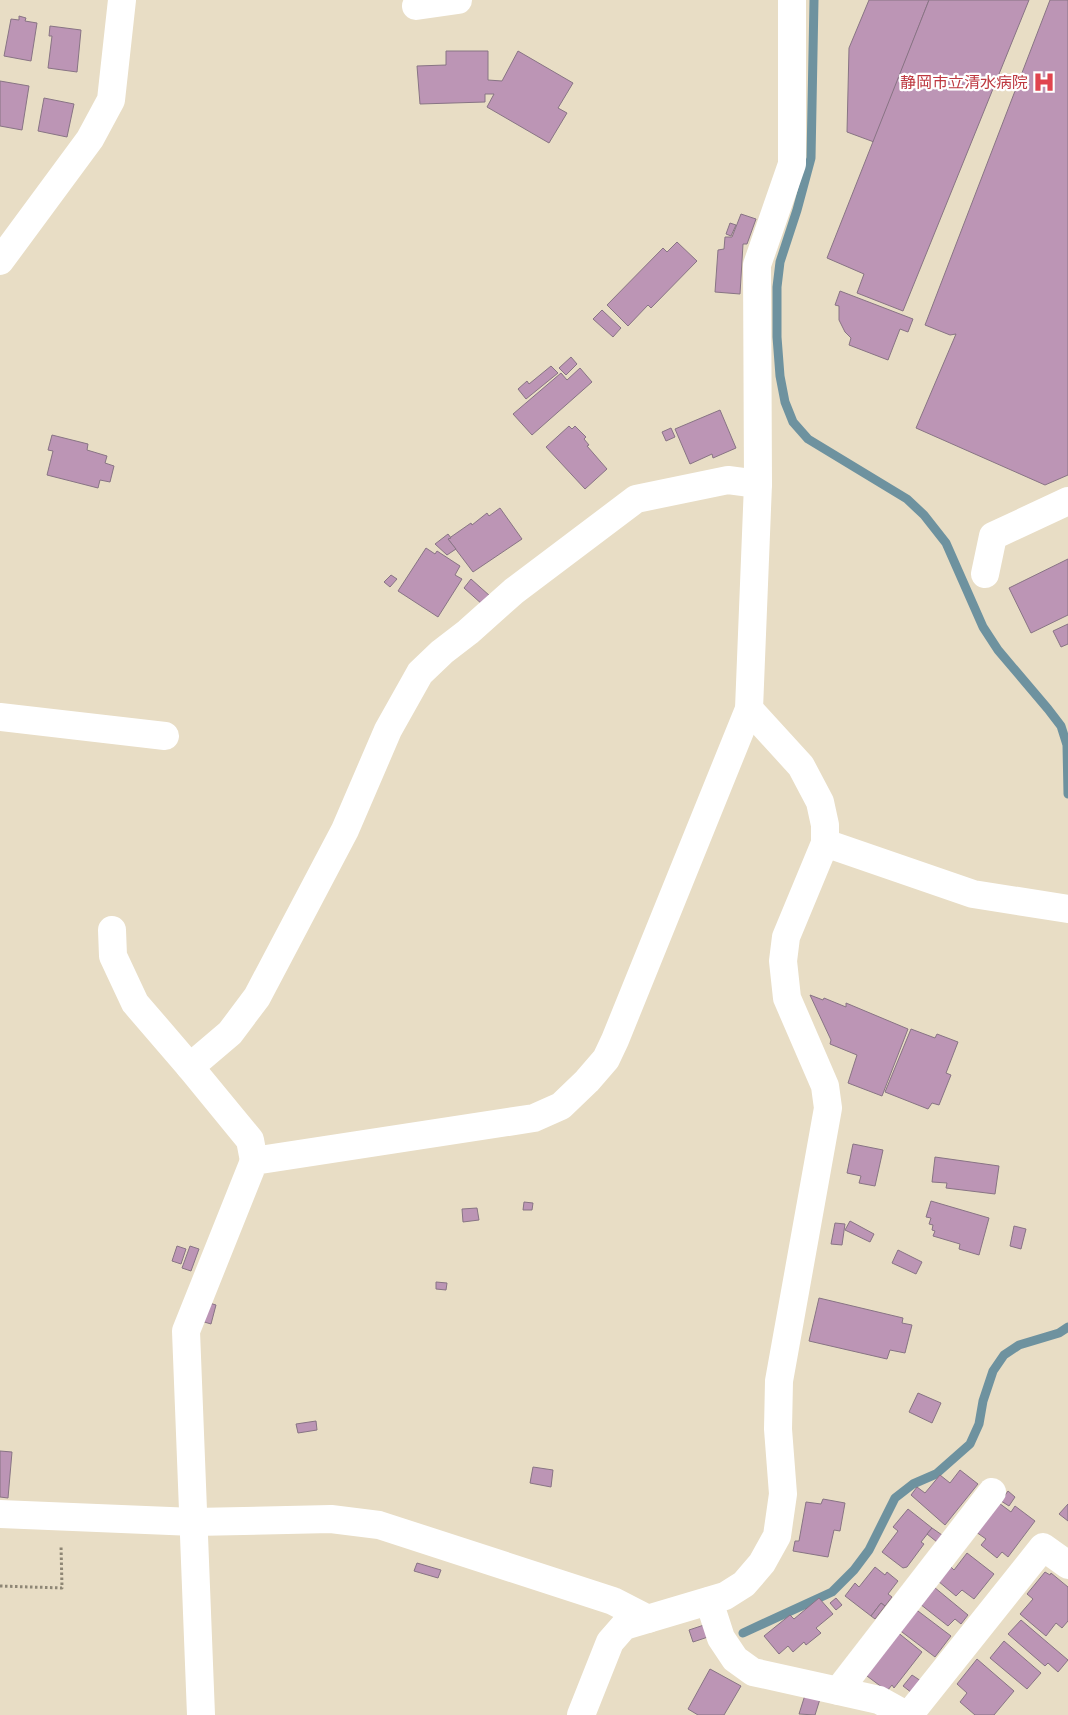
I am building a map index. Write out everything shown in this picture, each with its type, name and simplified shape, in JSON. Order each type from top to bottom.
[{"type":"street","points":[[0,261],[90,139],[111,100],[122,0]]},
{"type":"street","points":[[416,6],[458,0]]},
{"type":"street","points":[[254,1161],[534,1118],[560,1106],[587,1082],[606,1059],[615,1040],[749,709],[758,484],[758,265],[792,164],[792,0]]},
{"type":"street","points":[[190,1067],[230,1033],[257,997],[345,830],[388,730],[420,673],[442,652],[514,592],[636,498],[728,480],[758,484]]},
{"type":"street","points":[[985,574],[993,536],[1068,500]]},
{"type":"street","points":[[581,1715],[610,1642],[624,1626],[725,1596],[744,1584],[762,1564],[777,1536],[783,1494],[778,1429],[779,1381],[828,1108],[825,1086],[787,998],[783,961],[786,937],[825,843],[825,825],[820,802],[801,766],[749,709]]},
{"type":"street","points":[[0,717],[165,736]]},
{"type":"street","points":[[825,843],[974,894],[1068,909]]},
{"type":"street","points":[[112,930],[113,956],[135,1003],[250,1140],[254,1161],[186,1331],[201,1715]]},
{"type":"street","points":[[838,1691],[992,1492]]},
{"type":"street","points":[[0,1514],[194,1522],[331,1519],[380,1525],[613,1601],[648,1619]]},
{"type":"street","points":[[709,1601],[721,1638],[735,1659],[753,1672],[879,1700],[907,1715],[1043,1547],[1068,1565]]},
{"type":"path","points":[[0,1586],[62,1588],[61,1517]]},
{"type":"building","points":[[869,0],[929,0],[874,142],[847,132],[849,48]]},
{"type":"building","points":[[929,0],[1029,0],[903,311],[857,293],[864,274],[827,258]]},
{"type":"building","points":[[1050,0],[1068,0],[1068,475],[1045,485],[916,428],[956,334],[950,335],[925,325]]},
{"type":"building","points":[[19,16],[26,18],[25,21],[37,23],[31,61],[4,56],[11,19],[19,20]]},
{"type":"building","points":[[50,26],[81,30],[77,72],[48,68],[52,36],[49,36]]},
{"type":"building","points":[[446,51],[488,51],[488,80],[502,81],[518,51],[573,83],[558,108],[567,113],[549,143],[487,107],[494,94],[485,94],[485,102],[420,104],[417,66],[446,65]]},
{"type":"building","points":[[0,81],[29,86],[22,130],[0,126]]},
{"type":"building","points":[[44,98],[74,104],[67,137],[38,131]]},
{"type":"building","points":[[741,214],[756,219],[747,244],[743,244],[740,294],[715,292],[718,250],[724,249],[725,237],[732,237]]},
{"type":"building","points":[[730,223],[736,225],[731,236],[726,234]]},
{"type":"building","points":[[677,242],[697,261],[651,308],[648,305],[628,326],[607,305],[663,248],[667,252]]},
{"type":"building","points":[[840,291],[913,319],[908,332],[900,329],[888,360],[849,345],[851,338],[845,332],[839,320],[839,306],[835,305]]},
{"type":"building","points":[[602,310],[621,328],[613,337],[593,319]]},
{"type":"building","points":[[571,357],[577,364],[566,375],[559,368]]},
{"type":"building","points":[[551,366],[558,373],[526,399],[518,389],[527,381],[529,384]]},
{"type":"building","points":[[580,368],[592,382],[532,435],[513,414],[561,373],[567,380]]},
{"type":"building","points":[[720,410],[736,448],[713,458],[712,454],[690,464],[675,429]]},
{"type":"building","points":[[569,426],[572,429],[575,426],[586,437],[584,439],[589,445],[587,446],[607,469],[585,489],[546,447]]},
{"type":"building","points":[[671,428],[675,437],[666,441],[662,432]]},
{"type":"building","points":[[52,435],[88,444],[87,450],[107,456],[105,463],[114,466],[110,482],[100,480],[98,488],[47,475],[53,451],[48,450]]},
{"type":"building","points":[[500,508],[522,539],[473,572],[448,539],[471,523],[472,525],[487,513],[489,516]]},
{"type":"building","points":[[448,534],[451,538],[448,539],[456,549],[447,555],[435,544]]},
{"type":"building","points":[[426,548],[435,554],[437,551],[460,566],[455,575],[462,579],[438,617],[398,591]]},
{"type":"building","points":[[1068,559],[1068,615],[1031,633],[1009,588]]},
{"type":"building","points":[[391,575],[397,579],[390,587],[384,582]]},
{"type":"building","points":[[471,579],[490,596],[483,605],[464,588]]},
{"type":"building","points":[[1068,624],[1068,644],[1061,647],[1053,631]]},
{"type":"building","points":[[810,995],[823,1000],[824,998],[846,1007],[846,1003],[908,1029],[882,1096],[848,1083],[857,1055],[830,1044],[831,1040]]},
{"type":"building","points":[[911,1029],[935,1038],[937,1034],[958,1042],[946,1073],[951,1075],[939,1105],[932,1103],[928,1109],[885,1092]]},
{"type":"building","points":[[853,1144],[883,1150],[875,1186],[859,1183],[861,1176],[847,1173]]},
{"type":"building","points":[[935,1157],[999,1166],[995,1194],[946,1188],[947,1183],[932,1182]]},
{"type":"building","points":[[931,1201],[989,1218],[979,1255],[959,1249],[960,1244],[933,1236],[935,1231],[932,1230],[933,1225],[929,1224],[931,1218],[926,1217]]},
{"type":"building","points":[[524,1202],[533,1203],[532,1210],[523,1210]]},
{"type":"building","points":[[477,1208],[479,1220],[463,1222],[462,1209]]},
{"type":"building","points":[[850,1221],[874,1234],[870,1242],[845,1230]]},
{"type":"building","points":[[835,1223],[845,1224],[842,1245],[831,1244]]},
{"type":"building","points":[[1014,1226],[1026,1229],[1021,1249],[1010,1246]]},
{"type":"building","points":[[177,1246],[186,1249],[181,1264],[172,1261]]},
{"type":"building","points":[[190,1246],[199,1249],[191,1271],[182,1268]]},
{"type":"building","points":[[898,1250],[922,1262],[916,1274],[892,1263]]},
{"type":"building","points":[[436,1282],[447,1283],[446,1290],[436,1289]]},
{"type":"building","points":[[819,1298],[903,1318],[902,1323],[912,1325],[905,1353],[890,1350],[887,1359],[809,1341]]},
{"type":"building","points":[[206,1302],[216,1305],[211,1324],[201,1321]]},
{"type":"building","points":[[918,1393],[941,1403],[932,1423],[909,1412]]},
{"type":"building","points":[[316,1421],[317,1430],[298,1433],[296,1424]]},
{"type":"building","points":[[0,1451],[12,1452],[8,1498],[0,1497]]},
{"type":"building","points":[[533,1467],[553,1470],[551,1487],[530,1483]]},
{"type":"building","points":[[960,1470],[978,1484],[945,1525],[911,1495],[917,1487],[925,1493],[940,1475],[950,1483]]},
{"type":"building","points":[[1008,1491],[1015,1497],[1009,1506],[1001,1501]]},
{"type":"building","points":[[823,1499],[845,1503],[840,1531],[834,1530],[828,1557],[793,1551],[795,1541],[799,1541],[806,1502],[821,1504]]},
{"type":"building","points":[[999,1503],[1011,1512],[1015,1506],[1035,1521],[1008,1557],[1002,1552],[997,1558],[981,1545],[986,1539],[976,1532]]},
{"type":"building","points":[[1068,1504],[1068,1521],[1059,1514]]},
{"type":"building","points":[[908,1509],[932,1528],[921,1542],[924,1544],[907,1567],[903,1568],[882,1552],[898,1531],[893,1527]]},
{"type":"building","points":[[932,1528],[942,1535],[937,1542],[927,1534]]},
{"type":"building","points":[[967,1553],[994,1574],[974,1599],[962,1590],[956,1596],[938,1581],[950,1566],[954,1570]]},
{"type":"building","points":[[417,1563],[441,1570],[438,1578],[414,1571]]},
{"type":"building","points":[[875,1567],[885,1575],[887,1572],[898,1581],[888,1594],[892,1597],[885,1606],[881,1603],[871,1616],[845,1596],[855,1583],[859,1587]]},
{"type":"building","points":[[1045,1572],[1050,1575],[1051,1573],[1068,1587],[1068,1621],[1062,1628],[1056,1623],[1046,1636],[1020,1614],[1033,1599],[1027,1594]]},
{"type":"building","points":[[934,1587],[968,1615],[961,1624],[955,1619],[948,1626],[920,1604]]},
{"type":"building","points":[[819,1598],[833,1614],[816,1628],[821,1633],[806,1645],[804,1642],[793,1652],[788,1646],[779,1654],[764,1636],[790,1615],[794,1619]]},
{"type":"building","points":[[836,1598],[842,1605],[836,1610],[830,1603]]},
{"type":"building","points":[[881,1603],[885,1606],[875,1619],[871,1616]]},
{"type":"building","points":[[914,1608],[951,1636],[935,1657],[898,1629]]},
{"type":"building","points":[[1021,1620],[1068,1660],[1058,1672],[1048,1663],[1045,1666],[1008,1634]]},
{"type":"building","points":[[704,1625],[708,1637],[693,1642],[689,1630]]},
{"type":"building","points":[[896,1631],[922,1652],[894,1688],[892,1685],[887,1691],[863,1673]]},
{"type":"building","points":[[1004,1641],[1041,1673],[1027,1689],[990,1658]]},
{"type":"building","points":[[977,1659],[1014,1691],[994,1715],[975,1715],[960,1702],[967,1693],[957,1684]]},
{"type":"building","points":[[710,1669],[741,1686],[724,1715],[698,1715],[688,1709]]},
{"type":"building","points":[[912,1675],[921,1681],[912,1693],[903,1686]]},
{"type":"building","points":[[805,1695],[820,1699],[815,1715],[799,1714]]},
{"type":"waterway","points":[[814,0],[811,158],[780,262],[777,287],[777,337],[780,376],[785,402],[793,422],[808,439],[907,499],[924,515],[946,543],[983,627],[998,650],[1061,726],[1067,745],[1068,794]]},
{"type":"waterway","points":[[743,1633],[832,1592],[854,1570],[869,1550],[895,1498],[913,1484],[936,1474],[970,1444],[979,1424],[983,1401],[993,1371],[1004,1355],[1019,1345],[1059,1333],[1068,1327]]},
{"type":"place","name":"静岡市立清水病院","points":[[1044,82]]}]
